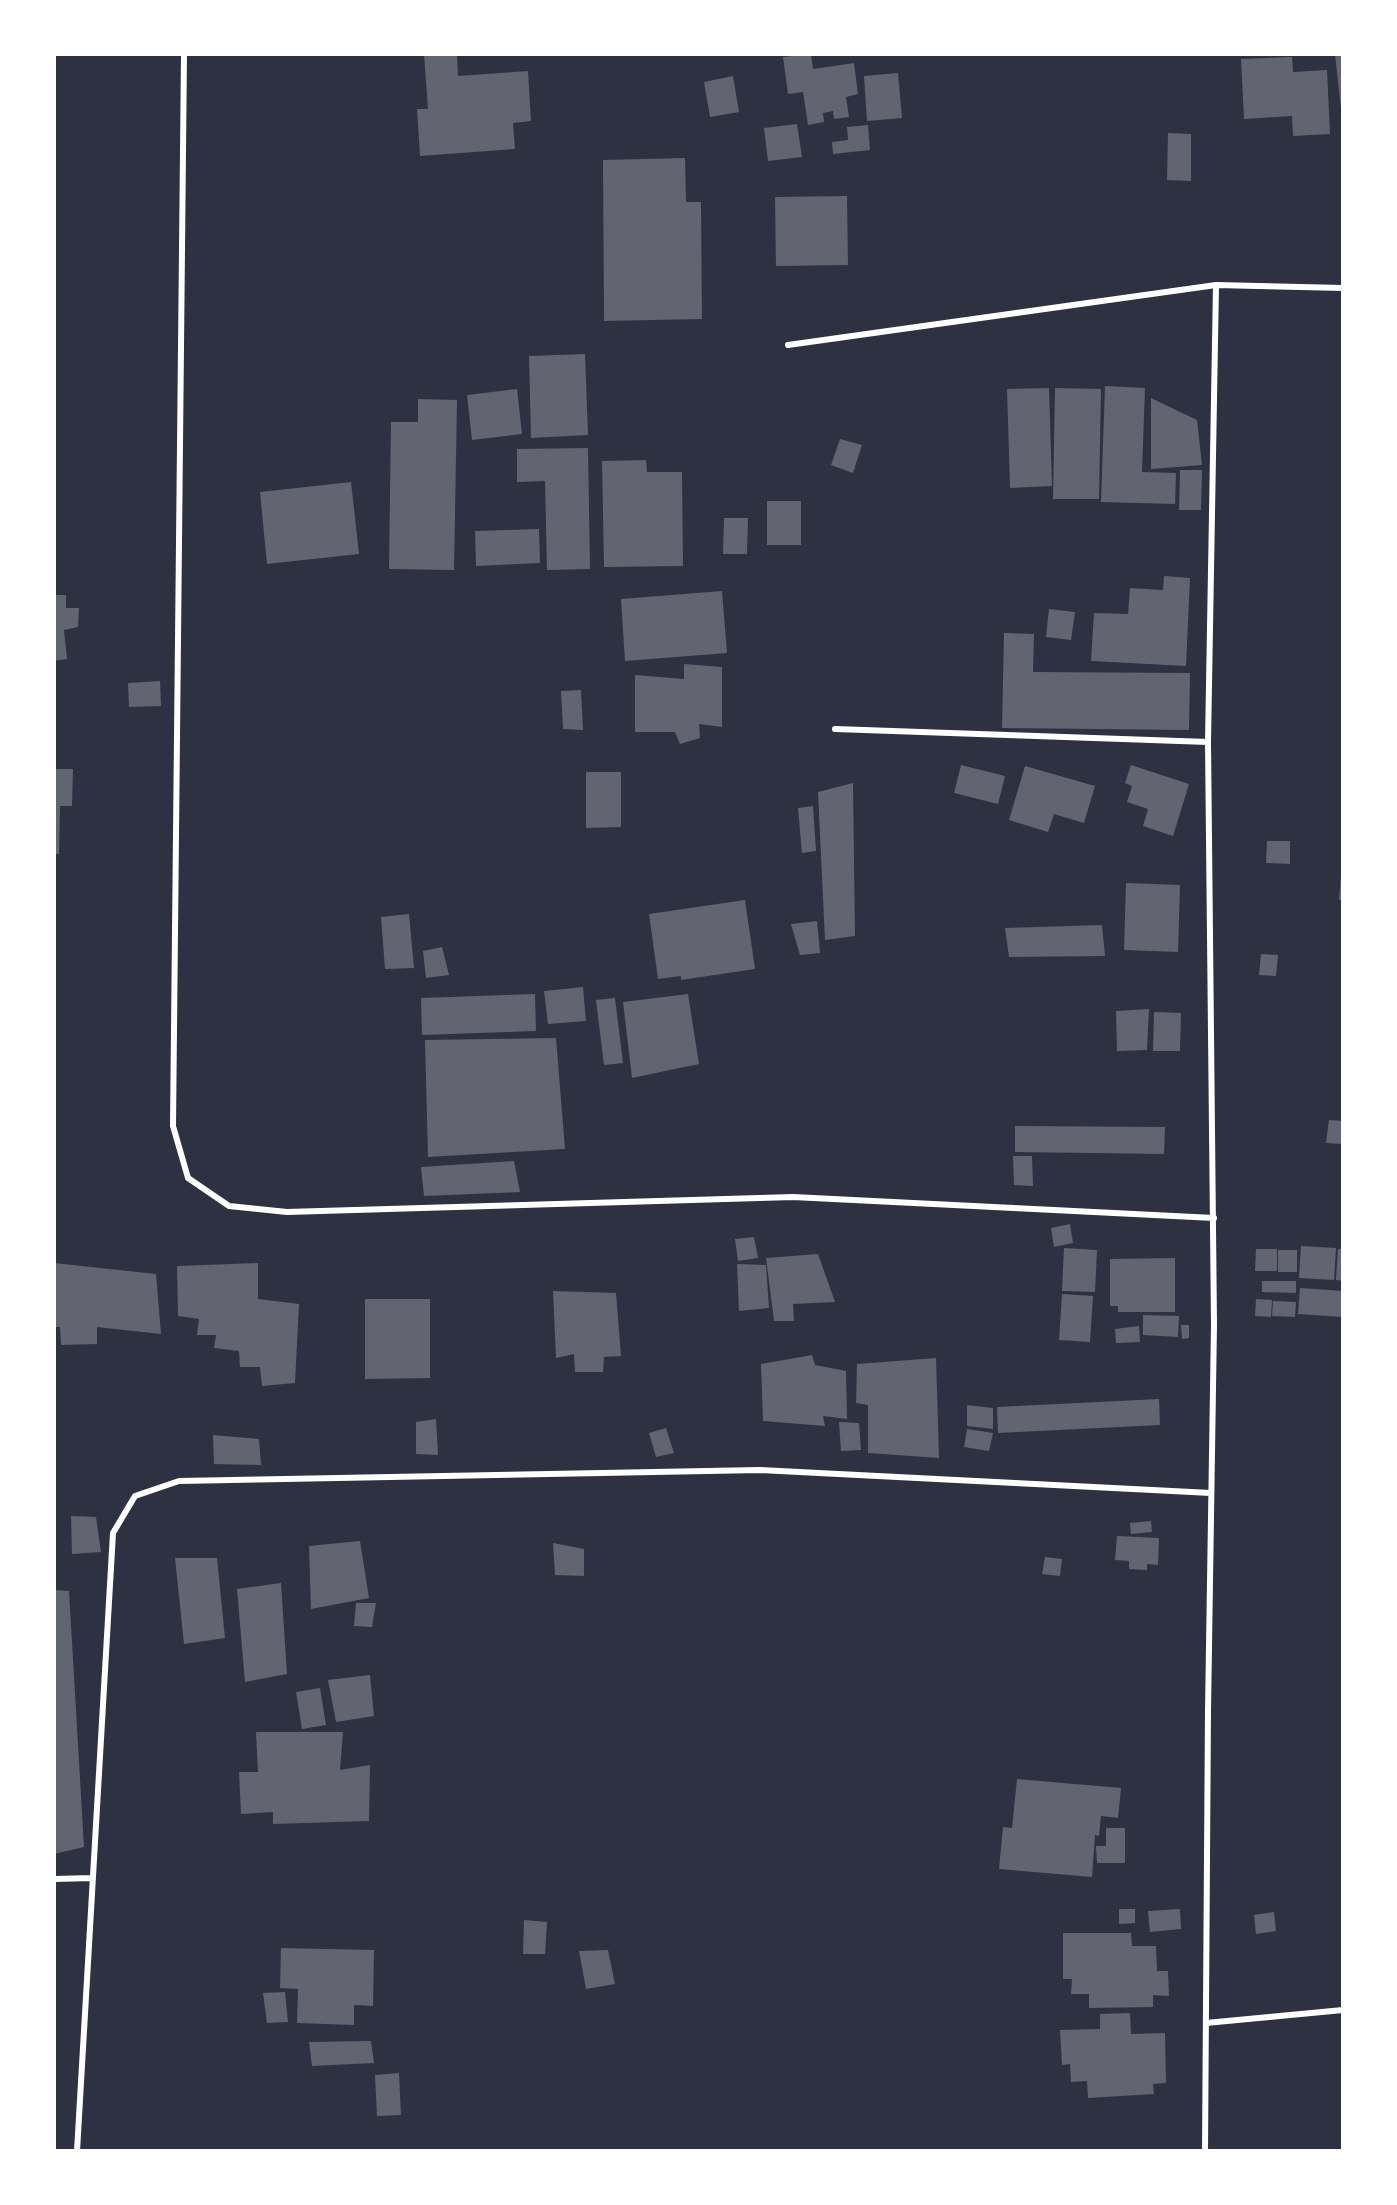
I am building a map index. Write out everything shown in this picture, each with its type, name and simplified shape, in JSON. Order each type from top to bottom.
[{"type":"street","points":[[184,54],[173,1126],[188,1178],[229,1206],[287,1212],[793,1197],[1214,1218]]},
{"type":"street","points":[[788,345],[1216,285],[1343,288]]},
{"type":"street","points":[[1205,2151],[1214,1218],[1208,742],[1216,285]]},
{"type":"street","points":[[835,729],[1208,742]]},
{"type":"street","points":[[77,2151],[113,1533],[135,1496],[179,1481],[760,1470],[1211,1493]]},
{"type":"street","points":[[54,1879],[92,1878]]},
{"type":"street","points":[[1206,2023],[1343,2010]]},
{"type":"building","points":[[424,54],[457,54],[458,76],[528,71],[531,121],[513,123],[515,149],[420,156],[417,109],[428,109]]},
{"type":"building","points":[[811,54],[813,69],[854,63],[858,94],[846,97],[849,117],[834,119],[833,111],[823,113],[824,122],[808,125],[803,92],[788,94],[783,57]]},
{"type":"building","points":[[1335,54],[1343,54],[1343,108],[1341,108]]},
{"type":"building","points":[[1292,57],[1293,72],[1327,70],[1330,134],[1293,136],[1292,116],[1244,119],[1241,59]]},
{"type":"building","points":[[898,73],[902,118],[867,121],[864,76]]},
{"type":"building","points":[[733,76],[739,112],[710,117],[704,82]]},
{"type":"building","points":[[797,124],[802,157],[768,161],[764,128]]},
{"type":"building","points":[[868,125],[870,150],[833,154],[832,142],[848,140],[847,127]]},
{"type":"building","points":[[1168,133],[1191,134],[1191,181],[1167,180]]},
{"type":"building","points":[[685,158],[686,202],[701,202],[702,319],[604,321],[603,160]]},
{"type":"building","points":[[847,196],[848,265],[776,266],[775,197]]},
{"type":"building","points":[[585,354],[588,435],[531,438],[529,356]]},
{"type":"building","points":[[1105,386],[1145,388],[1142,472],[1176,473],[1175,504],[1101,502]]},
{"type":"building","points":[[1049,388],[1052,486],[1010,488],[1007,389]]},
{"type":"building","points":[[1055,388],[1101,389],[1099,499],[1053,499]]},
{"type":"building","points":[[517,389],[522,434],[472,440],[467,395]]},
{"type":"building","points":[[1151,398],[1197,420],[1202,465],[1151,469]]},
{"type":"building","points":[[418,399],[457,400],[454,570],[389,569],[391,422],[418,422]]},
{"type":"building","points":[[840,439],[862,445],[853,473],[831,465]]},
{"type":"building","points":[[588,448],[590,569],[547,570],[545,481],[517,482],[517,449]]},
{"type":"building","points":[[646,460],[647,472],[682,472],[683,566],[604,567],[602,461]]},
{"type":"building","points":[[1180,470],[1202,470],[1201,510],[1179,510]]},
{"type":"building","points":[[351,482],[359,554],[267,564],[260,492]]},
{"type":"building","points":[[767,501],[801,501],[801,545],[767,545]]},
{"type":"building","points":[[724,518],[748,518],[747,554],[723,554]]},
{"type":"building","points":[[539,529],[540,563],[476,566],[475,531]]},
{"type":"building","points":[[1164,576],[1190,578],[1186,666],[1091,661],[1094,613],[1128,614],[1130,588],[1163,590]]},
{"type":"building","points":[[722,591],[727,653],[625,661],[621,599]]},
{"type":"building","points":[[54,595],[66,595],[66,608],[79,608],[78,627],[64,630],[67,659],[54,661]]},
{"type":"building","points":[[1049,609],[1075,612],[1071,640],[1046,637]]},
{"type":"building","points":[[1004,633],[1034,634],[1033,672],[1190,673],[1189,730],[1002,728]]},
{"type":"building","points":[[684,664],[722,667],[722,727],[699,724],[700,738],[680,744],[675,732],[635,732],[635,675],[684,679]]},
{"type":"building","points":[[160,681],[161,706],[129,707],[128,683]]},
{"type":"building","points":[[581,690],[583,730],[563,729],[561,691]]},
{"type":"building","points":[[961,765],[1005,776],[998,804],[954,793]]},
{"type":"building","points":[[1131,765],[1189,784],[1173,836],[1143,826],[1148,809],[1127,802],[1132,786],[1125,783]]},
{"type":"building","points":[[1025,766],[1095,786],[1084,823],[1054,814],[1048,832],[1009,820]]},
{"type":"building","points":[[54,769],[73,769],[72,806],[60,806],[59,854],[54,854]]},
{"type":"building","points":[[586,772],[621,772],[621,827],[586,828]]},
{"type":"building","points":[[853,783],[855,936],[825,940],[818,792]]},
{"type":"building","points":[[813,806],[816,851],[802,853],[798,808]]},
{"type":"building","points":[[1267,841],[1290,841],[1290,864],[1266,863]]},
{"type":"building","points":[[1341,875],[1343,875],[1343,900],[1339,900]]},
{"type":"building","points":[[1126,883],[1180,885],[1178,952],[1124,950]]},
{"type":"building","points":[[745,900],[755,969],[681,980],[681,976],[658,979],[649,914]]},
{"type":"building","points":[[409,914],[414,968],[385,969],[381,917]]},
{"type":"building","points":[[817,921],[820,953],[800,955],[791,924]]},
{"type":"building","points":[[1102,925],[1105,956],[1009,957],[1005,928]]},
{"type":"building","points":[[442,947],[449,975],[426,978],[423,951]]},
{"type":"building","points":[[1261,954],[1278,955],[1276,976],[1259,975]]},
{"type":"building","points":[[583,987],[586,1021],[548,1024],[544,991]]},
{"type":"building","points":[[535,994],[536,1031],[422,1035],[421,998]]},
{"type":"building","points":[[688,994],[699,1064],[632,1078],[623,1002]]},
{"type":"building","points":[[615,998],[623,1063],[604,1065],[596,1000]]},
{"type":"building","points":[[1149,1009],[1147,1050],[1117,1051],[1116,1011]]},
{"type":"building","points":[[1154,1012],[1181,1013],[1180,1051],[1153,1051]]},
{"type":"building","points":[[556,1038],[565,1149],[428,1157],[425,1040]]},
{"type":"building","points":[[1329,1120],[1343,1121],[1343,1144],[1326,1143]]},
{"type":"building","points":[[1015,1126],[1165,1127],[1164,1154],[1015,1152]]},
{"type":"building","points":[[1013,1156],[1032,1156],[1033,1186],[1014,1185]]},
{"type":"building","points":[[514,1161],[520,1192],[424,1196],[421,1167]]},
{"type":"building","points":[[1070,1224],[1073,1243],[1054,1247],[1051,1228]]},
{"type":"building","points":[[754,1237],[758,1258],[738,1261],[735,1239]]},
{"type":"building","points":[[1301,1246],[1336,1248],[1334,1280],[1299,1278]]},
{"type":"building","points":[[1064,1248],[1097,1250],[1095,1292],[1062,1291]]},
{"type":"building","points":[[1256,1249],[1277,1249],[1277,1271],[1255,1271]]},
{"type":"building","points":[[1338,1249],[1343,1249],[1343,1281],[1336,1280]]},
{"type":"building","points":[[1278,1250],[1297,1250],[1297,1272],[1278,1272]]},
{"type":"building","points":[[818,1254],[835,1302],[793,1304],[794,1321],[774,1321],[766,1258]]},
{"type":"building","points":[[1175,1258],[1175,1312],[1118,1312],[1118,1306],[1110,1306],[1110,1259]]},
{"type":"building","points":[[54,1263],[156,1274],[161,1334],[97,1327],[97,1344],[61,1345],[60,1327],[54,1327]]},
{"type":"building","points":[[258,1263],[258,1299],[299,1304],[295,1383],[262,1386],[260,1367],[240,1367],[239,1351],[214,1348],[216,1335],[197,1335],[199,1319],[178,1316],[177,1266]]},
{"type":"building","points":[[737,1264],[766,1265],[769,1308],[739,1311]]},
{"type":"building","points":[[1262,1281],[1296,1281],[1296,1293],[1262,1292]]},
{"type":"building","points":[[1300,1288],[1343,1291],[1343,1317],[1298,1314]]},
{"type":"building","points":[[553,1291],[616,1293],[621,1356],[604,1357],[603,1372],[575,1372],[574,1354],[556,1358]]},
{"type":"building","points":[[1062,1294],[1093,1296],[1090,1342],[1059,1340]]},
{"type":"building","points":[[365,1299],[430,1299],[430,1378],[365,1379]]},
{"type":"building","points":[[1256,1299],[1272,1300],[1271,1317],[1255,1316]]},
{"type":"building","points":[[1273,1301],[1296,1302],[1295,1317],[1272,1316]]},
{"type":"building","points":[[1143,1315],[1179,1316],[1178,1337],[1143,1335]]},
{"type":"building","points":[[1181,1325],[1189,1325],[1189,1338],[1182,1339]]},
{"type":"building","points":[[1139,1326],[1140,1342],[1116,1343],[1115,1329]]},
{"type":"building","points":[[812,1355],[815,1365],[846,1371],[847,1419],[823,1416],[825,1426],[763,1421],[761,1364]]},
{"type":"building","points":[[936,1358],[939,1458],[868,1453],[868,1405],[856,1403],[857,1364]]},
{"type":"building","points":[[1159,1399],[1160,1425],[998,1433],[997,1407]]},
{"type":"building","points":[[967,1405],[993,1408],[993,1429],[967,1426]]},
{"type":"building","points":[[436,1419],[438,1455],[416,1454],[416,1422]]},
{"type":"building","points":[[839,1422],[859,1423],[861,1450],[841,1451]]},
{"type":"building","points":[[666,1428],[674,1453],[656,1457],[649,1433]]},
{"type":"building","points":[[967,1429],[993,1433],[989,1451],[964,1447]]},
{"type":"building","points":[[213,1435],[259,1439],[261,1465],[214,1464]]},
{"type":"building","points":[[71,1516],[96,1517],[101,1552],[72,1554]]},
{"type":"building","points":[[1151,1521],[1152,1532],[1131,1534],[1130,1523]]},
{"type":"building","points":[[1117,1536],[1159,1538],[1158,1565],[1147,1564],[1147,1570],[1129,1569],[1129,1561],[1115,1560]]},
{"type":"building","points":[[360,1541],[369,1598],[311,1609],[309,1546]]},
{"type":"building","points":[[553,1543],[584,1549],[584,1576],[555,1575]]},
{"type":"building","points":[[1045,1557],[1062,1559],[1060,1576],[1042,1574]]},
{"type":"building","points":[[175,1558],[217,1558],[225,1638],[184,1644]]},
{"type":"building","points":[[281,1583],[287,1674],[245,1682],[237,1589]]},
{"type":"building","points":[[54,1590],[69,1591],[84,1847],[54,1854]]},
{"type":"building","points":[[356,1603],[376,1603],[372,1627],[354,1626]]},
{"type":"building","points":[[370,1675],[374,1716],[336,1722],[328,1680]]},
{"type":"building","points":[[320,1688],[326,1725],[302,1729],[296,1692]]},
{"type":"building","points":[[256,1732],[343,1732],[340,1770],[370,1765],[369,1821],[273,1824],[273,1812],[241,1814],[239,1772],[258,1772]]},
{"type":"building","points":[[1017,1779],[1121,1788],[1118,1818],[1101,1816],[1099,1836],[1095,1835],[1092,1877],[999,1869],[1003,1827],[1012,1828]]},
{"type":"building","points":[[1106,1828],[1125,1828],[1125,1863],[1097,1863],[1096,1846],[1106,1846]]},
{"type":"building","points":[[1119,1909],[1135,1909],[1135,1923],[1119,1924]]},
{"type":"building","points":[[1180,1909],[1181,1929],[1150,1932],[1148,1911]]},
{"type":"building","points":[[1274,1912],[1276,1931],[1256,1934],[1254,1915]]},
{"type":"building","points":[[524,1920],[547,1922],[545,1954],[523,1954]]},
{"type":"building","points":[[1063,1933],[1131,1933],[1132,1946],[1156,1946],[1157,1971],[1168,1971],[1169,1996],[1153,1995],[1153,2007],[1089,2008],[1089,1994],[1071,1994],[1072,1979],[1063,1979]]},
{"type":"building","points":[[281,1948],[374,1950],[373,2006],[354,2005],[354,2025],[297,2023],[298,1989],[280,1988]]},
{"type":"building","points":[[608,1950],[615,1984],[586,1989],[579,1951]]},
{"type":"building","points":[[285,1992],[288,2022],[267,2023],[263,1993]]},
{"type":"building","points":[[1130,2013],[1131,2034],[1165,2033],[1166,2083],[1153,2084],[1154,2094],[1088,2098],[1087,2081],[1071,2082],[1070,2064],[1062,2065],[1060,2030],[1100,2029],[1100,2014]]},
{"type":"building","points":[[371,2041],[374,2063],[312,2066],[309,2042]]},
{"type":"building","points":[[399,2073],[401,2115],[377,2116],[375,2075]]}]
